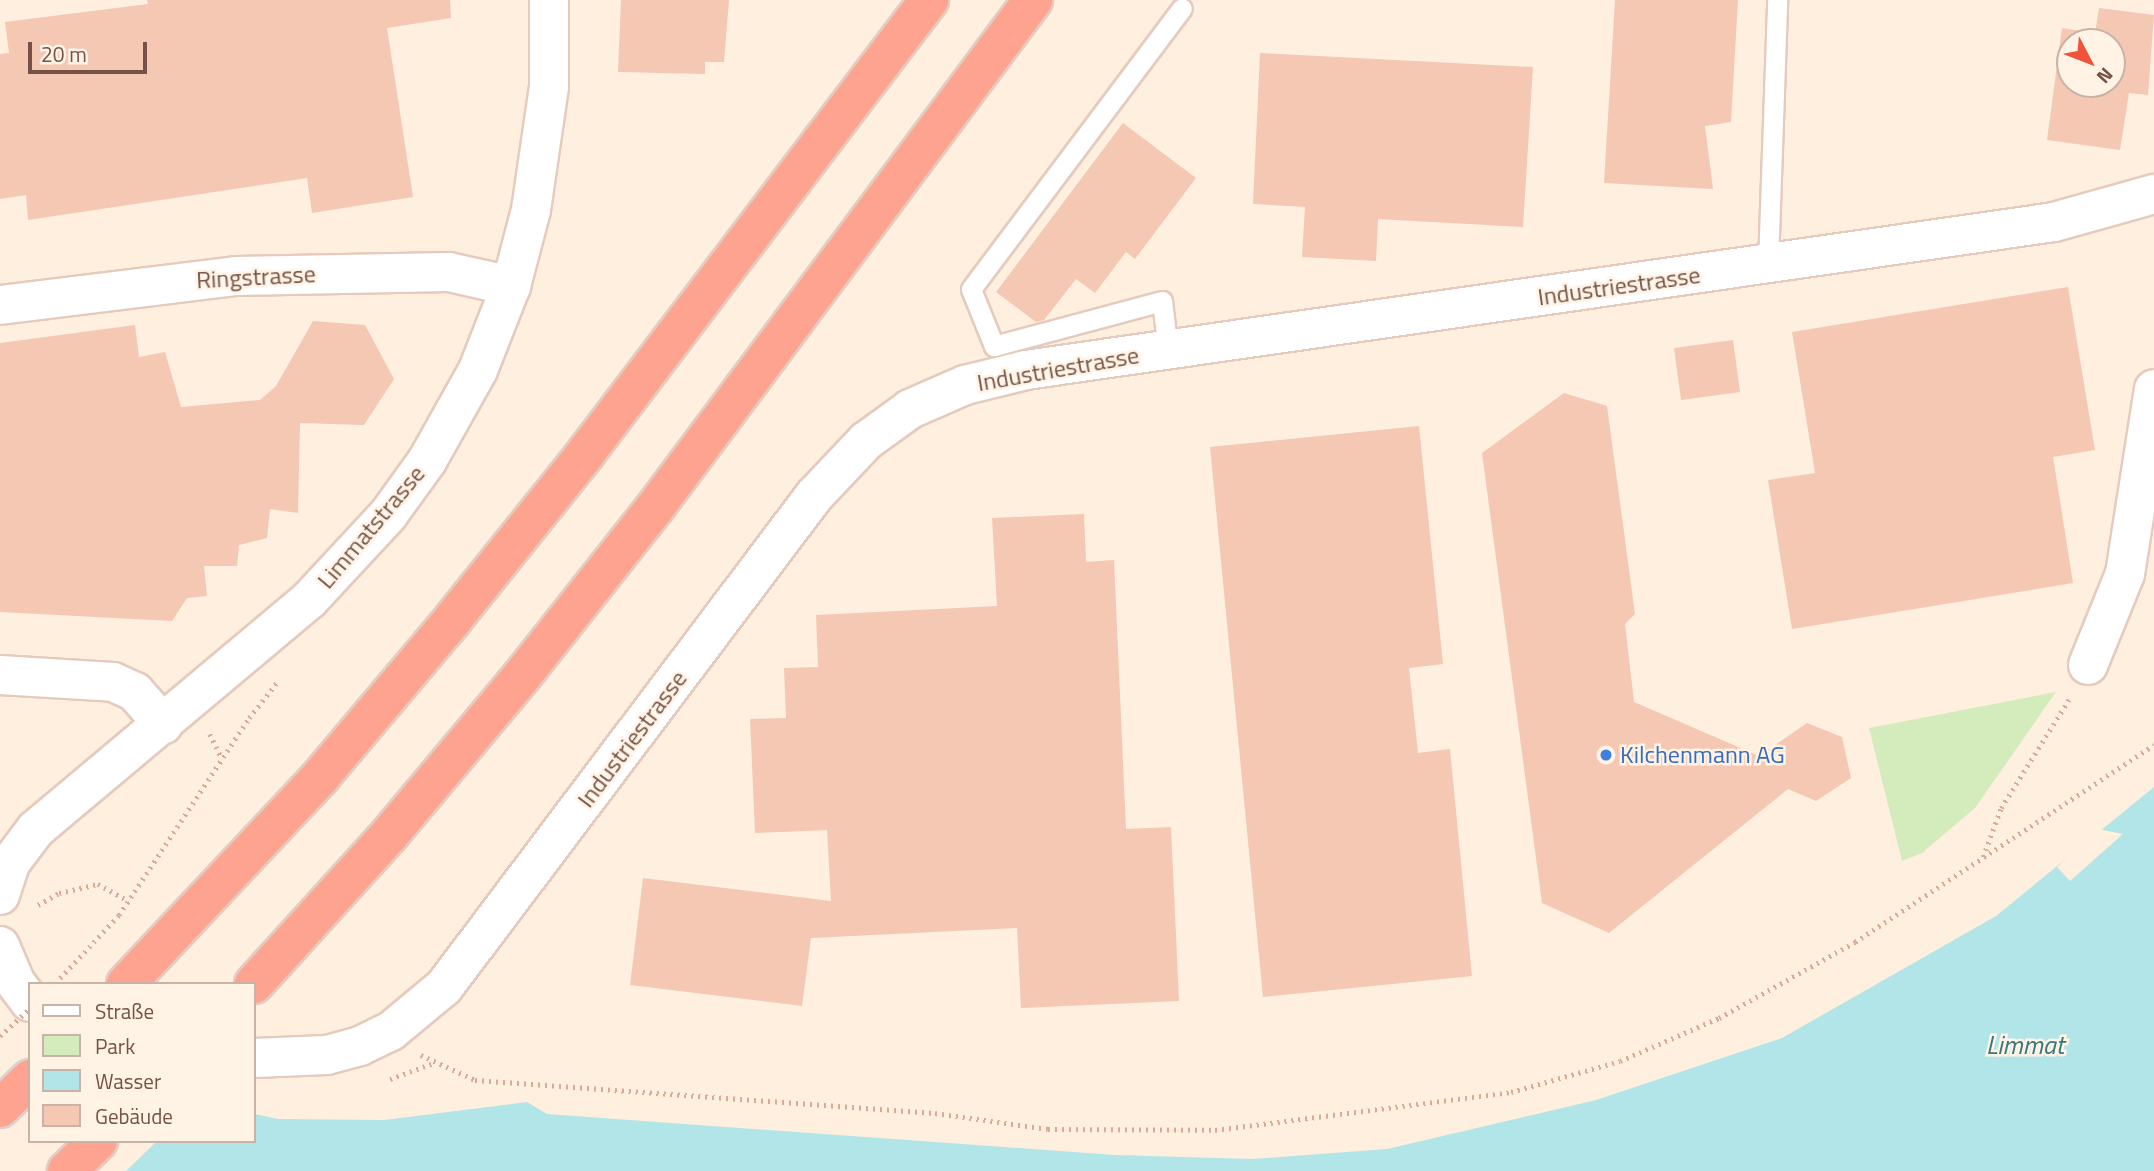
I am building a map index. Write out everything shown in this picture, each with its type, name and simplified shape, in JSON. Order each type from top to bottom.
[{"type":"highway","points":[[128,982],[304,794],[446,627],[585,454],[929,0]]},
{"type":"highway","points":[[256,982],[397,825],[547,645],[662,498],[1033,0]]},
{"type":"highway","points":[[0,1108],[28,1081]]},
{"type":"highway","points":[[67,1171],[96,1143]]},
{"type":"street","name":"Limmatstrasse","points":[[16,901],[11,862],[36,829],[278,628],[364,542],[427,461],[478,370],[511,286],[542,148],[549,88],[549,0]]},
{"type":"street","name":"Industriestrasse","points":[[256,1058],[327,1055],[360,1046],[391,1031],[444,987],[814,496],[866,441],[910,409],[965,385],[1026,370],[2054,222],[2154,194]]},
{"type":"street","name":"Ringstrasse","points":[[0,305],[236,276],[449,272],[511,286]]},
{"type":"street","points":[[2088,665],[2125,574],[2154,389]]},
{"type":"street","points":[[0,675],[113,682],[135,692],[163,723]]},
{"type":"street","points":[[0,946],[15,982],[28,999]]},
{"type":"lane","points":[[1768,264],[1777,0]]},
{"type":"lane","points":[[1168,351],[1162,301],[994,346],[971,289],[1182,8]]},
{"type":"path","points":[[57,982],[129,901],[249,718],[293,661],[293,648],[278,628]]},
{"type":"path","points":[[1983,858],[2001,808],[2088,665]]},
{"type":"path","points":[[432,1064],[475,1080],[934,1113],[1048,1129],[1214,1130],[1377,1112],[1511,1093],[1620,1061],[1719,1018],[1843,949],[2154,745]]},
{"type":"path","points":[[16,901],[98,884],[129,901]]},
{"type":"path","points":[[0,1036],[28,1010]]},
{"type":"green space","points":[[2056,692],[1975,808],[1922,853],[1902,861],[1869,728]]},
{"type":"water","name":"Limmat","points":[[2154,787],[2154,1171],[0,1171],[28,1143],[256,1143],[256,1114],[278,1119],[384,1120],[527,1102],[547,1114],[1115,1155],[1253,1159],[1387,1149],[1596,1100],[1782,1038],[1996,916]]},
{"type":"pier","points":[[2098,829],[2123,834],[2070,881],[2057,867]]},
{"type":"pier","points":[[0,1096],[28,1098],[28,1143],[155,1143],[126,1171],[0,1171]]},
{"type":"building","points":[[147,0],[450,0],[451,18],[387,28],[413,197],[312,213],[307,178],[28,220],[26,195],[0,199],[0,54],[9,53],[5,22],[148,4]]},
{"type":"building","points":[[621,0],[729,0],[724,62],[705,62],[705,74],[618,72]]},
{"type":"building","points":[[1615,0],[1738,0],[1731,122],[1705,126],[1713,189],[1604,183]]},
{"type":"building","points":[[2099,8],[2154,15],[2148,95],[2129,93],[2120,150],[2047,140],[2056,73],[2056,98],[2126,98],[2126,28],[2096,28]]},
{"type":"building","points":[[1260,53],[1533,67],[1523,227],[1378,219],[1376,261],[1302,257],[1305,207],[1253,204]]},
{"type":"building","points":[[1123,123],[1196,178],[1135,259],[1126,252],[1095,293],[1076,279],[1044,320],[1036,322],[996,292]]},
{"type":"building","points":[[2068,287],[2095,450],[2053,457],[2073,583],[1792,629],[1768,480],[1815,473],[1792,332]]},
{"type":"building","points":[[313,321],[365,325],[394,379],[364,425],[300,423],[298,513],[270,509],[267,538],[239,545],[237,566],[204,566],[207,596],[187,598],[172,621],[0,612],[0,343],[135,325],[139,357],[165,352],[181,407],[260,400],[276,386]]},
{"type":"building","points":[[1733,340],[1740,392],[1681,400],[1674,348]]},
{"type":"building","points":[[1564,393],[1607,406],[1635,614],[1625,624],[1634,702],[1759,756],[1807,723],[1842,737],[1851,778],[1816,801],[1788,789],[1609,933],[1542,903],[1482,453]]},
{"type":"building","points":[[1419,426],[1443,664],[1409,668],[1418,753],[1450,749],[1472,976],[1263,997],[1210,447]]},
{"type":"building","points":[[1084,514],[1086,562],[1114,560],[1126,829],[1171,827],[1179,1001],[1021,1008],[1017,928],[811,938],[802,1006],[630,985],[643,878],[831,901],[827,830],[755,833],[750,719],[786,718],[784,668],[818,667],[816,615],[997,606],[992,518]]},
{"type":"place","name":"Kilchenmann AG","points":[[1606,755]]}]
